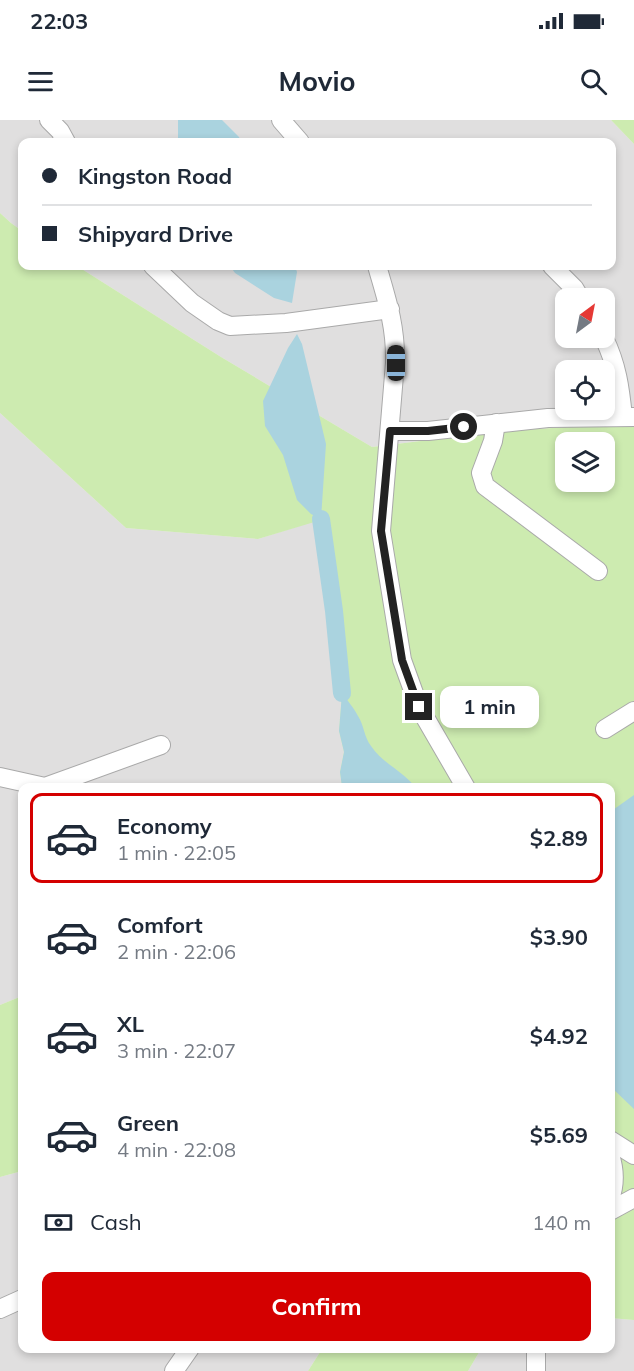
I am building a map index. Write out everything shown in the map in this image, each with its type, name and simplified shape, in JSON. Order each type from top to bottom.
[{"type":"street","points":[[49,120],[64,138]]},
{"type":"street","points":[[281,120],[297,138]]},
{"type":"street","points":[[157,270],[192,303],[218,321],[230,326],[286,323],[390,309]]},
{"type":"street","points":[[378,270],[390,309],[396,341],[381,531],[402,660],[419,707],[462,783]]},
{"type":"street","points":[[556,270],[573,288]]},
{"type":"street","points":[[390,431],[428,431],[548,418],[629,417],[609,348]]},
{"type":"street","points":[[496,423],[493,441],[481,473],[485,486],[598,571]]},
{"type":"street","points":[[605,729],[634,711]]},
{"type":"street","points":[[56,783],[161,745]]},
{"type":"street","points":[[0,777],[27,783]]},
{"type":"street","points":[[615,1143],[634,1155]]},
{"type":"street","points":[[615,1208],[634,1198]]},
{"type":"street","points":[[0,1309],[18,1301]]},
{"type":"street","points":[[174,1371],[187,1353]]},
{"type":"street","points":[[536,1353],[536,1371]]},
{"type":"shaded area","points":[[0,120],[611,120],[634,144],[634,423],[502,431],[372,447],[221,357],[83,270],[616,270],[616,138],[18,138],[18,228],[0,213]]},
{"type":"shaded area","points":[[0,413],[126,528],[258,539],[321,519],[334,611],[342,693],[339,731],[344,752],[340,772],[341,783],[18,783],[18,998],[0,1005]]},
{"type":"shaded area","points":[[18,1172],[18,1353],[319,1353],[308,1371],[0,1371],[0,1177]]},
{"type":"shaded area","points":[[615,1318],[634,1320],[634,1371],[468,1371],[479,1353],[615,1353]]},
{"type":"green space","points":[[611,120],[634,120],[634,144]]},
{"type":"green space","points":[[0,213],[18,228],[18,270],[83,270],[221,357],[372,447],[502,431],[634,423],[634,1320],[615,1318],[615,783],[341,783],[340,772],[344,752],[339,731],[342,693],[334,611],[321,520],[258,539],[126,528],[0,413]]},
{"type":"green space","points":[[18,998],[18,1172],[0,1177],[0,1005]]},
{"type":"green space","points":[[319,1353],[479,1353],[468,1371],[308,1371]]},
{"type":"water","points":[[178,120],[222,120],[239,138],[178,138]]},
{"type":"water","points":[[233,270],[296,270],[292,303],[274,298]]},
{"type":"water","points":[[297,334],[302,344],[326,444],[321,519],[311,514],[297,500],[283,455],[265,426],[263,401]]},
{"type":"water","points":[[342,693],[362,723],[365,735],[376,752],[411,783],[341,783],[340,772],[344,752],[339,731]]},
{"type":"water","points":[[634,795],[634,1109],[615,1091],[615,808]]},
{"type":"waterway","points":[[321,519],[334,611],[342,693]]},
{"type":"route","points":[[419,707],[402,660],[381,531],[390,431],[428,431],[464,427]]}]
